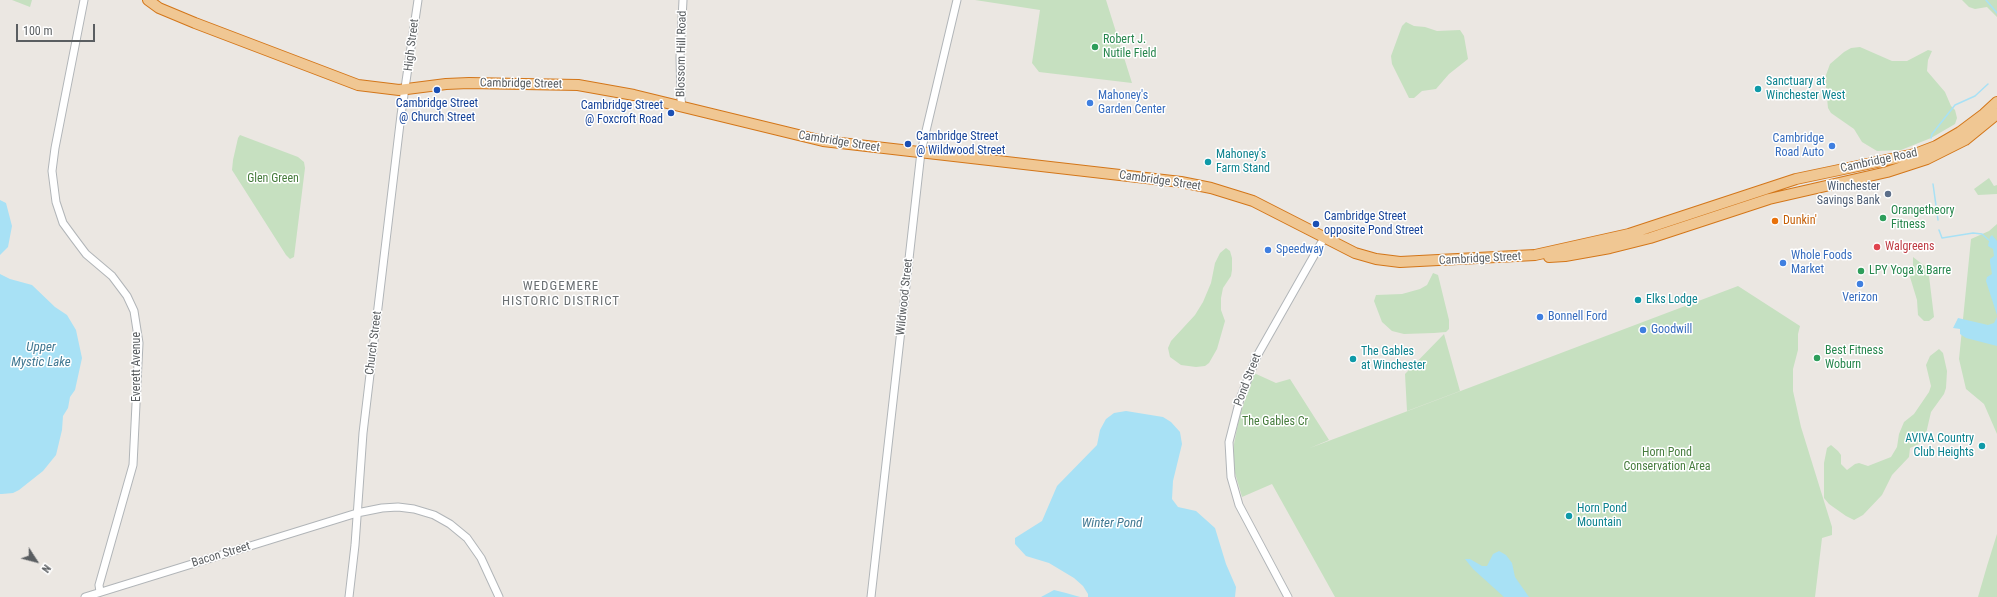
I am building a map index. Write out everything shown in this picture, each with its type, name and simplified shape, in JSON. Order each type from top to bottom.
[{"type":"highway","name":"Cambridge Street","points":[[148,0],[159,8],[348,83],[378,89],[406,89],[446,84],[566,84],[608,89],[813,140],[1138,176],[1197,185],[1238,196],[1263,205],[1324,238],[1363,256],[1400,262],[1535,255],[1629,234],[1771,187]]},
{"type":"highway","name":"Cambridge Road","points":[[1771,187],[1821,173],[1900,158],[1936,146],[1966,128],[1997,102]]},
{"type":"highway","name":"Cambridge Road","points":[[1769,200],[1894,170],[1935,156],[1965,140],[1997,114]]},
{"type":"highway","points":[[1849,168],[1852,179]]},
{"type":"highway","name":"Cambridge Street","points":[[1535,255],[1550,257],[1565,256],[1610,248],[1691,225],[1769,200]]},
{"type":"highway","points":[[1688,215],[1691,225]]},
{"type":"street","name":"Everett Avenue","points":[[84,0],[55,148],[52,171],[55,194],[63,223],[86,254],[112,276],[127,296],[134,311],[139,343],[133,465],[101,578],[100,592]]},
{"type":"street","name":"High Street","points":[[406,89],[418,0]]},
{"type":"street","name":"Blossom Hill Road","points":[[682,107],[680,57],[683,0]]},
{"type":"street","name":"Wildwood Street","points":[[871,597],[921,152],[957,0]]},
{"type":"street","name":"Church Street","points":[[349,597],[363,432],[406,89]]},
{"type":"street","name":"Pond Street","points":[[1288,597],[1239,504],[1231,477],[1229,442],[1240,399],[1257,356],[1324,238]]},
{"type":"street","name":"Bacon Street","points":[[85,597],[357,513],[382,508],[398,507],[414,509],[434,515],[450,524],[476,548],[499,597]]},
{"type":"green space","points":[[12,0],[32,0],[30,7]]},
{"type":"green space","points":[[975,0],[1106,0],[1132,83],[1039,72],[1032,63],[1040,10]]},
{"type":"green space","points":[[1962,0],[1997,0],[1997,17],[1987,7],[1975,9],[1969,7]]},
{"type":"green space","points":[[1406,22],[1414,26],[1425,27],[1437,31],[1460,30],[1464,36],[1468,59],[1449,74],[1436,89],[1422,91],[1414,98],[1409,98],[1392,64],[1391,56],[1402,26]]},
{"type":"green space","points":[[1860,47],[1892,61],[1907,61],[1928,50],[1932,51],[1928,60],[1927,71],[1945,92],[1951,106],[1955,110],[1957,118],[1955,124],[1931,138],[1901,150],[1877,151],[1862,142],[1854,129],[1831,113],[1828,108],[1826,88],[1826,75],[1830,64],[1851,48]]},
{"type":"green space","name":"Glen Green","points":[[240,135],[298,157],[304,162],[305,168],[294,257],[290,259],[232,170],[238,138]]},
{"type":"green space","points":[[1989,178],[1994,186],[1997,185],[1997,194],[1978,195],[1974,189]]},
{"type":"green space","points":[[1997,224],[1997,434],[1984,404],[1966,389],[1959,359],[1971,239],[1989,231]]},
{"type":"green space","points":[[1226,248],[1230,251],[1232,258],[1232,270],[1231,276],[1223,288],[1221,298],[1221,310],[1225,321],[1217,349],[1209,363],[1205,366],[1196,367],[1181,365],[1170,357],[1168,348],[1171,341],[1195,315],[1203,302],[1211,283],[1215,263],[1220,253]]},
{"type":"green space","points":[[1913,257],[1926,267],[1929,276],[1934,317],[1929,321],[1924,321],[1918,315],[1917,300],[1910,277],[1913,266]]},
{"type":"green space","points":[[1433,273],[1438,275],[1449,320],[1449,329],[1446,332],[1434,333],[1404,334],[1392,331],[1382,322],[1374,301],[1376,295],[1402,294],[1420,289],[1427,285]]},
{"type":"green space","name":"Horn Pond Conservation Area","points":[[1738,286],[1800,326],[1798,334],[1798,350],[1793,369],[1793,391],[1801,427],[1832,527],[1832,535],[1822,538],[1815,597],[1335,597],[1272,484],[1242,497],[1233,466],[1234,444],[1239,418],[1254,373],[1276,383],[1290,379],[1329,440],[1310,448]]},
{"type":"green space","points":[[1444,334],[1460,391],[1407,411],[1405,374]]},
{"type":"green space","points":[[1939,349],[1943,353],[1947,371],[1946,388],[1944,394],[1931,412],[1923,442],[1910,448],[1909,457],[1892,475],[1882,495],[1863,515],[1854,520],[1846,516],[1829,504],[1824,498],[1824,463],[1827,448],[1831,445],[1838,451],[1841,455],[1841,464],[1847,470],[1855,464],[1859,463],[1868,466],[1891,457],[1897,447],[1899,434],[1904,422],[1914,414],[1929,392],[1931,386],[1926,365],[1930,356]]},
{"type":"green space","points":[[1997,534],[1997,597],[1978,597],[1987,566]]},
{"type":"water","points":[[0,200],[6,203],[12,226],[8,247],[0,255]]},
{"type":"water","points":[[1992,235],[1997,241],[1997,315],[1986,281],[1987,277],[1992,274],[1990,259],[1994,256],[1993,249],[1988,246]]},
{"type":"water","name":"Upper Mystic Lake","points":[[0,274],[10,279],[32,285],[55,307],[67,315],[76,330],[82,358],[75,390],[70,397],[68,408],[63,416],[62,430],[56,455],[43,471],[19,490],[13,493],[2,494],[0,494]]},
{"type":"water","points":[[1997,317],[1997,346],[1966,338],[1960,334],[1960,329],[1953,328],[1958,318],[1988,325],[1994,323]]},
{"type":"water","name":"Winter Pond","points":[[1126,411],[1163,417],[1171,422],[1180,432],[1182,444],[1173,481],[1172,499],[1178,507],[1196,511],[1215,528],[1226,564],[1236,587],[1235,597],[1088,597],[1088,594],[1083,586],[1074,578],[1049,563],[1026,556],[1015,544],[1015,538],[1042,521],[1057,486],[1097,445],[1100,430],[1106,419],[1114,413]]},
{"type":"water","points":[[1499,551],[1506,555],[1512,563],[1515,577],[1529,597],[1504,597],[1473,569],[1465,559],[1470,559],[1482,566],[1487,566],[1493,554]]},
{"type":"water","points":[[1054,590],[1066,593],[1080,597],[1041,597]]},
{"type":"waterway","points":[[1986,0],[1997,13]]},
{"type":"waterway","points":[[1931,138],[1932,134],[1955,105],[1975,96],[1988,84]]},
{"type":"waterway","points":[[1933,184],[1938,220]]},
{"type":"waterway","points":[[1939,230],[1942,238],[1973,233],[1982,234],[1990,241]]},
{"type":"place","name":"Robert J. Nutile Field","points":[[1095,47]]},
{"type":"place","name":"Sanctuary at Winchester West","points":[[1758,89]]},
{"type":"place","name":"Cambridge Street @ Church Street","points":[[437,90]]},
{"type":"place","name":"Mahoney's Garden Center","points":[[1090,103]]},
{"type":"place","name":"Cambridge Street @ Foxcroft Road","points":[[671,113]]},
{"type":"place","name":"Cambridge Street @ Wildwood Street","points":[[908,144]]},
{"type":"place","name":"Cambridge Road Auto","points":[[1832,146]]},
{"type":"place","name":"Mahoney's Farm Stand","points":[[1208,162]]},
{"type":"place","name":"Winchester Savings Bank","points":[[1888,194]]},
{"type":"place","name":"Orangetheory Fitness","points":[[1883,218]]},
{"type":"place","name":"Dunkin'","points":[[1775,221]]},
{"type":"place","name":"Cambridge Street opposite Pond Street","points":[[1316,224]]},
{"type":"place","name":"Walgreens","points":[[1877,247]]},
{"type":"place","name":"Speedway","points":[[1268,250]]},
{"type":"place","name":"Whole Foods Market","points":[[1783,263]]},
{"type":"place","name":"LPY Yoga & Barre","points":[[1861,271]]},
{"type":"place","name":"Verizon","points":[[1860,284]]},
{"type":"place","name":"Elks Lodge","points":[[1638,300]]},
{"type":"place","name":"Bonnell Ford","points":[[1540,317]]},
{"type":"place","name":"Goodwill","points":[[1643,330]]},
{"type":"place","name":"Best Fitness Woburn","points":[[1817,358]]},
{"type":"place","name":"The Gables at Winchester","points":[[1353,359]]},
{"type":"place","name":"AVIVA Country Club Heights","points":[[1982,446]]},
{"type":"place","name":"Horn Pond Mountain","points":[[1569,516]]},
{"type":"district","name":"WEDGEMERE HISTORIC DISTRICT","points":[[561,294]]},
{"type":"park label","name":"The Gables Cr","points":[[1275,422]]}]
